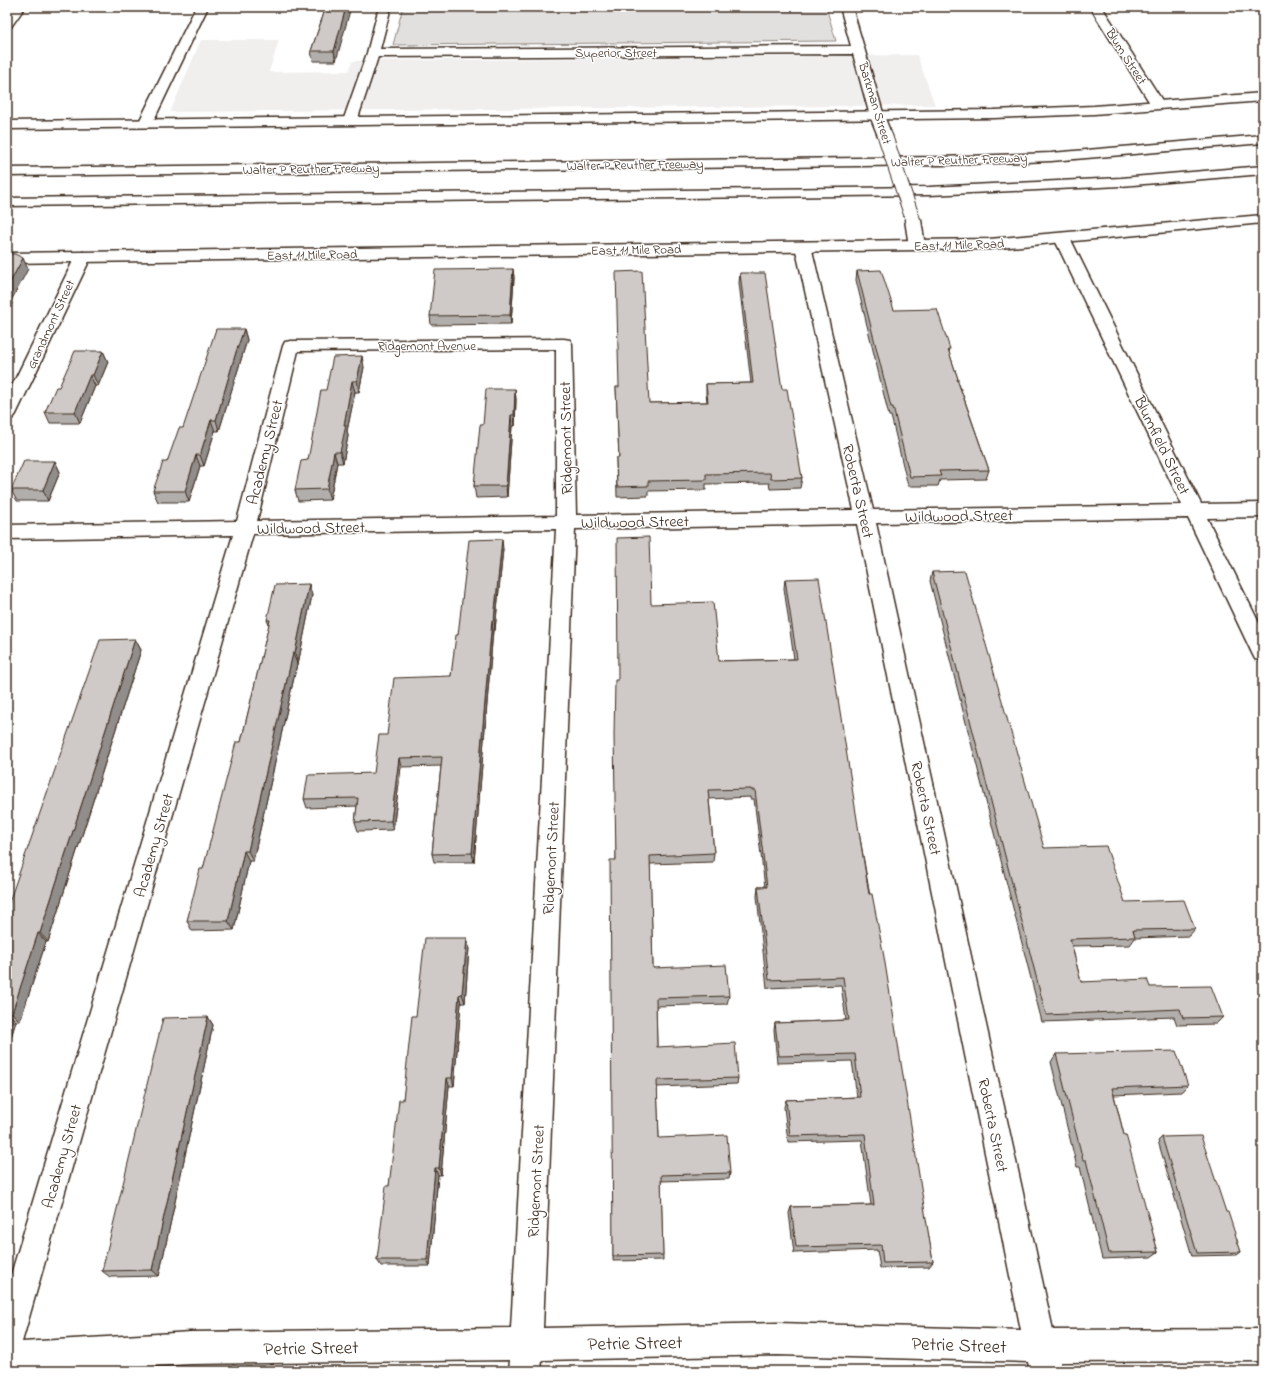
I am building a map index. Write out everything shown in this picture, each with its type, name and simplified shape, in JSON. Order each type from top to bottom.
[{"type":"main road","points":[[7,24],[19,7]]},
{"type":"main road","points":[[145,124],[202,7]]},
{"type":"main road","points":[[350,121],[373,53],[385,7]]},
{"type":"main road","name":"Barkman Street","points":[[846,7],[877,116],[913,220],[917,246]]},
{"type":"main road","name":"Blum Street","points":[[1096,7],[1158,105]]},
{"type":"main road","name":"Superior Street","points":[[373,53],[859,50]]},
{"type":"main road","points":[[7,125],[877,116],[1047,112],[1263,97]]},
{"type":"main road","name":"Walter P Reuther Freeway","points":[[7,172],[941,161],[1051,157],[1263,139]]},
{"type":"main road","name":"Walter P Reuther Freeway","points":[[7,202],[929,191],[1114,182],[1263,170]]},
{"type":"main road","name":"East 11 Mile Road","points":[[7,258],[990,244],[1263,219]]},
{"type":"main road","name":"Blumfield Street","points":[[1062,238],[1196,511],[1263,653]]},
{"type":"main road","name":"Roberta Street","points":[[803,246],[865,517],[1043,1358]]},
{"type":"main road","name":"Grandmont Street","points":[[7,414],[83,257]]},
{"type":"main road","name":"Ridgemont Avenue","points":[[291,346],[564,344]]},
{"type":"main road","name":"Ridgemont Street","points":[[526,1358],[566,522],[564,344]]},
{"type":"main road","name":"Academy Street","points":[[7,1341],[245,528],[291,346]]},
{"type":"main road","name":"Wildwood Street","points":[[7,532],[1263,510]]},
{"type":"main road","name":"Petrie Street","points":[[7,1359],[191,1348],[526,1358],[777,1338],[1043,1358],[1263,1345]]},
{"type":"shaded area","points":[[403,7],[826,7],[836,41],[393,45]]},
{"type":"shaded area","points":[[201,40],[279,40],[269,72],[349,71],[352,61],[917,55],[935,105],[170,112]]},
{"type":"building","points":[[326,7],[346,7],[334,51],[311,51]]},
{"type":"building","points":[[7,254],[15,254],[23,258],[7,288]]},
{"type":"building","points":[[513,269],[510,315],[430,316],[435,270]]},
{"type":"building","points":[[881,270],[894,310],[937,309],[950,349],[948,349],[957,379],[989,470],[939,471],[941,476],[910,477],[857,271]]},
{"type":"building","points":[[642,271],[649,403],[708,402],[706,384],[753,383],[740,273],[765,273],[782,389],[787,389],[802,478],[771,479],[770,473],[706,474],[706,480],[648,481],[648,486],[617,487],[616,458],[619,458],[616,387],[619,387],[616,272]]},
{"type":"building","points":[[216,329],[244,329],[216,420],[211,420],[200,455],[196,455],[185,491],[153,491],[163,462],[167,462],[179,428],[183,428]]},
{"type":"building","points":[[75,351],[103,351],[93,375],[90,375],[75,412],[45,412],[56,387],[59,387]]},
{"type":"building","points":[[362,356],[357,381],[352,381],[344,425],[346,425],[340,452],[334,452],[327,489],[295,490],[301,461],[308,460],[321,390],[326,390],[333,357]]},
{"type":"building","points":[[486,389],[515,389],[514,415],[511,415],[506,486],[474,486],[480,425],[483,425]]},
{"type":"building","points":[[24,461],[55,461],[43,490],[11,490]]},
{"type":"building","points":[[649,537],[651,604],[713,602],[719,661],[797,659],[785,579],[819,578],[869,894],[872,894],[884,957],[933,1262],[883,1263],[881,1245],[796,1247],[791,1207],[874,1205],[865,1134],[790,1136],[786,1100],[860,1097],[855,1054],[779,1056],[775,1023],[849,1020],[843,977],[769,980],[758,887],[767,887],[755,790],[751,789],[708,790],[714,853],[650,856],[653,968],[726,965],[729,996],[656,998],[657,1047],[735,1043],[738,1078],[657,1080],[659,1138],[727,1135],[730,1173],[661,1175],[663,1255],[613,1256],[610,860],[616,860],[614,735],[615,680],[618,680],[617,538]]},
{"type":"building","points":[[502,539],[494,620],[492,620],[472,853],[432,854],[442,757],[399,758],[391,821],[355,822],[358,798],[304,799],[308,775],[374,773],[379,735],[387,735],[394,678],[451,676],[456,635],[458,635],[469,540]]},
{"type":"building","points":[[965,571],[1044,848],[1106,846],[1125,902],[1184,900],[1195,929],[1133,930],[1135,937],[1070,939],[1081,982],[1147,979],[1150,987],[1211,986],[1223,1017],[1183,1018],[1180,1009],[1046,1015],[932,572]]},
{"type":"building","points":[[309,584],[295,653],[293,653],[248,851],[244,851],[228,921],[187,921],[200,869],[203,869],[236,742],[241,742],[270,620],[267,620],[275,585]]},
{"type":"building","points":[[135,639],[40,933],[38,933],[12,1013],[8,1013],[7,1016],[7,908],[100,640]]},
{"type":"building","points":[[425,938],[467,938],[462,994],[459,995],[452,1078],[447,1078],[439,1168],[435,1168],[427,1260],[377,1260],[386,1186],[389,1186],[399,1100],[403,1100],[412,1016],[416,1016]]},
{"type":"building","points":[[208,1017],[152,1270],[102,1271],[163,1018]]},
{"type":"building","points":[[1176,1051],[1188,1085],[1112,1088],[1158,1252],[1109,1253],[1086,1160],[1083,1160],[1056,1054]]},
{"type":"building","points":[[1201,1136],[1241,1252],[1197,1253],[1162,1137]]}]
